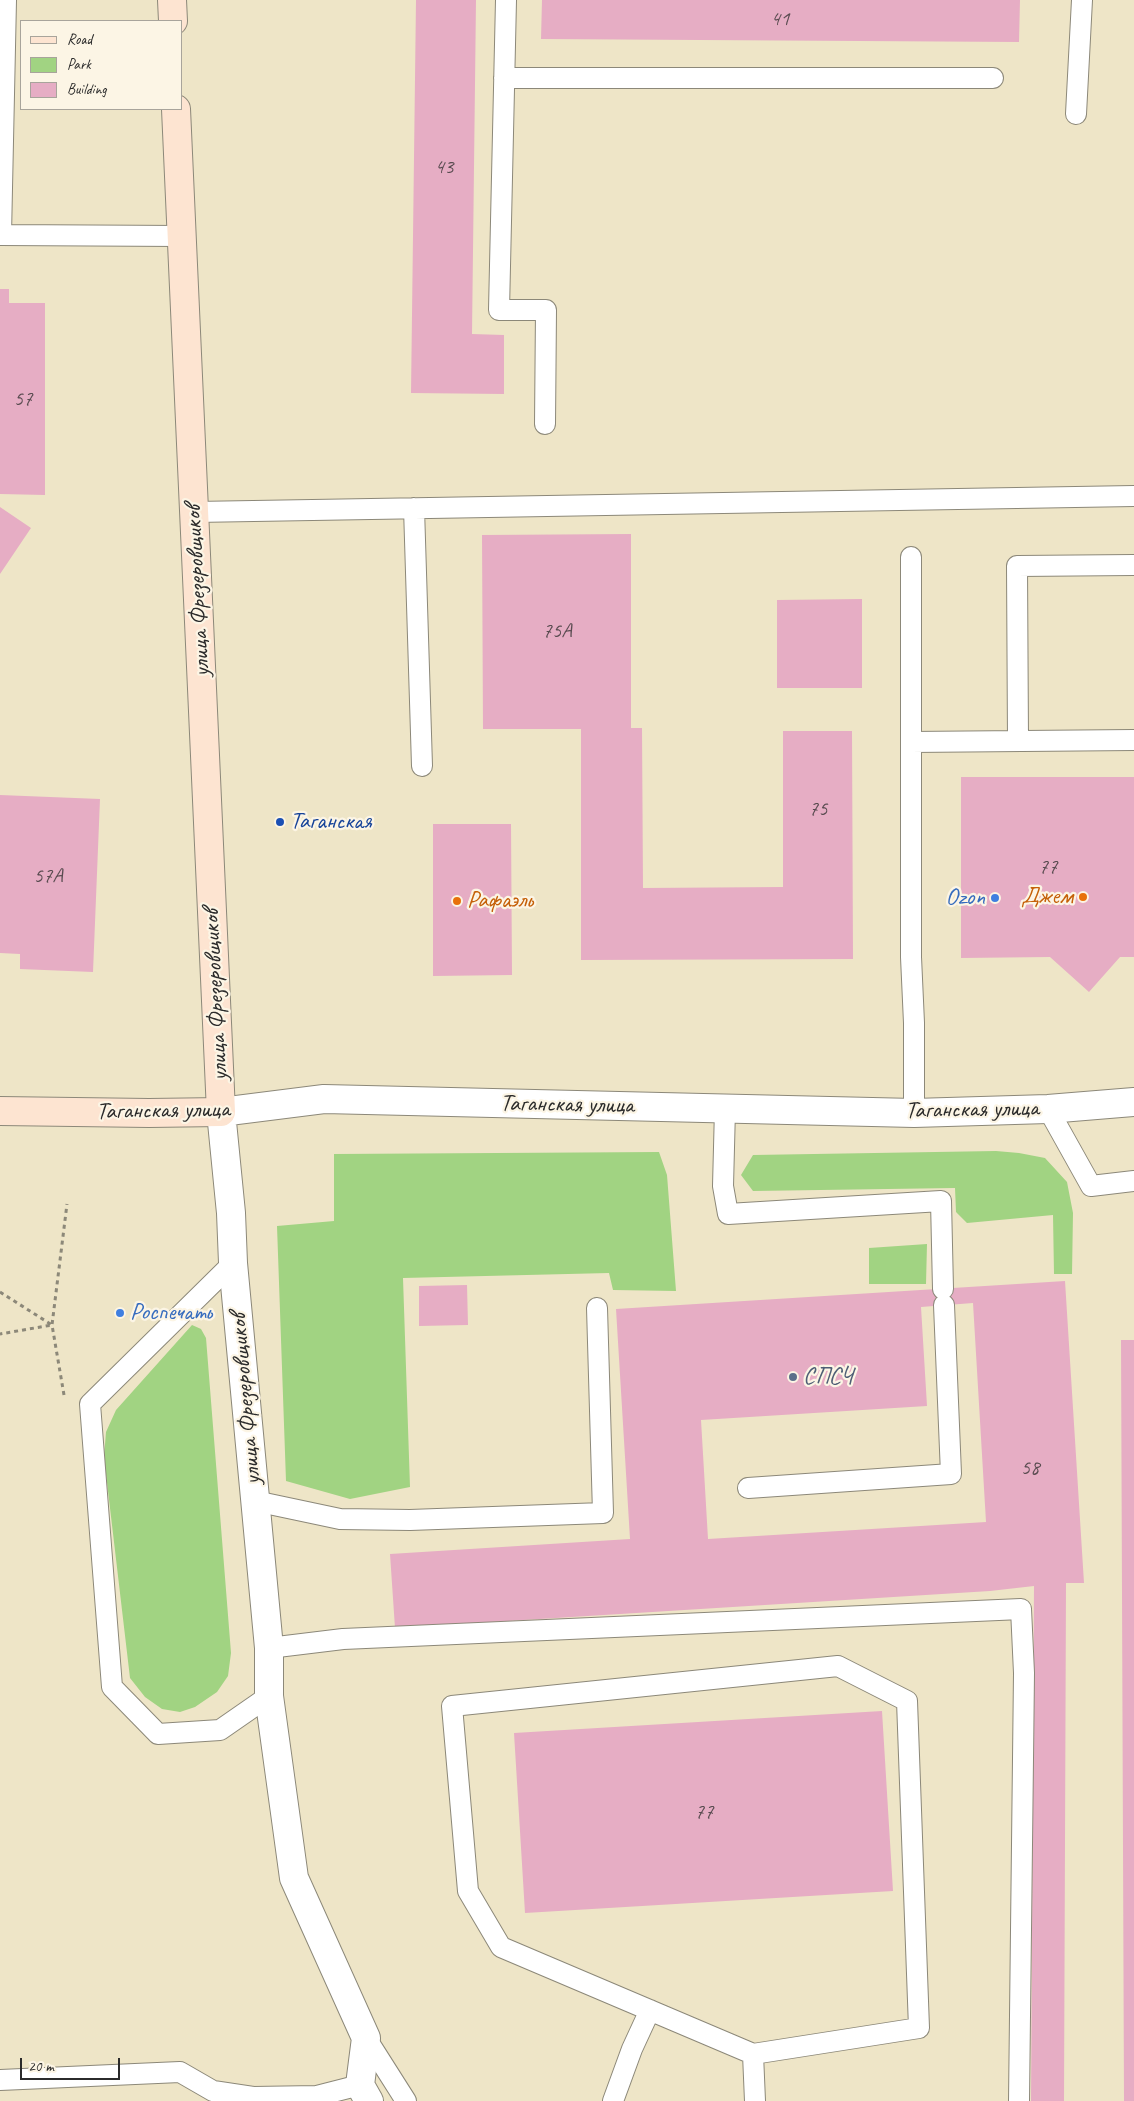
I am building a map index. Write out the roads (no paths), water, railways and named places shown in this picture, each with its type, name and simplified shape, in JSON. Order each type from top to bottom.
[{"type":"main road","points":[[172,0],[173,20]]},
{"type":"main road","name":"улица Фрезеровщиков","points":[[176,110],[222,1112]]},
{"type":"main road","name":"Таганская улица","points":[[0,1111],[222,1112]]},
{"type":"street","name":"Таганская улица","points":[[222,1112],[324,1099],[914,1113],[1048,1109],[1134,1102]]},
{"type":"street","name":"улица Фрезеровщиков","points":[[222,1112],[231,1213],[233,1263],[269,1648],[269,1696],[294,1878],[366,2038]]},
{"type":"street","points":[[364,2093],[366,2038]]},
{"type":"lane","points":[[6,0],[1,235],[181,236]]},
{"type":"lane","points":[[506,0],[498,310],[546,310],[545,424]]},
{"type":"lane","points":[[1076,114],[1082,0]]},
{"type":"lane","points":[[504,78],[993,78]]},
{"type":"lane","points":[[195,512],[1134,496]]},
{"type":"lane","points":[[414,508],[422,766]]},
{"type":"lane","points":[[911,557],[911,957],[914,1023],[914,1113]]},
{"type":"lane","points":[[1018,740],[1017,566],[1134,565]]},
{"type":"lane","points":[[911,742],[1134,740]]},
{"type":"lane","points":[[725,1109],[723,1186],[728,1214],[941,1201],[952,1474],[748,1488]]},
{"type":"lane","points":[[1048,1109],[1091,1186],[1134,1181]]},
{"type":"lane","points":[[233,1263],[90,1404],[112,1687],[158,1734],[220,1730],[269,1696]]},
{"type":"lane","points":[[255,1500],[340,1519],[410,1520],[603,1513],[597,1308]]},
{"type":"lane","points":[[269,1648],[352,1639],[1021,1609],[1024,1673],[1019,2101]]},
{"type":"lane","points":[[838,1666],[907,1701],[919,2028],[753,2054],[501,1947],[468,1891],[452,1706],[838,1666]]},
{"type":"lane","points":[[613,2101],[632,2049],[650,2010]]},
{"type":"lane","points":[[366,2038],[406,2101]]},
{"type":"lane","points":[[753,2054],[754,2101]]},
{"type":"lane","points":[[0,2080],[180,2072],[213,2096],[316,2096],[364,2093]]},
{"type":"place","name":"Таганская","points":[[280,822]]},
{"type":"place","name":"Джем","points":[[1083,897]]},
{"type":"place","name":"Ozon","points":[[995,898]]},
{"type":"place","name":"Рафаэль","points":[[457,901]]},
{"type":"place","name":"Роспечать","points":[[120,1313]]},
{"type":"place","name":"СПСЧ","points":[[793,1377]]}]
